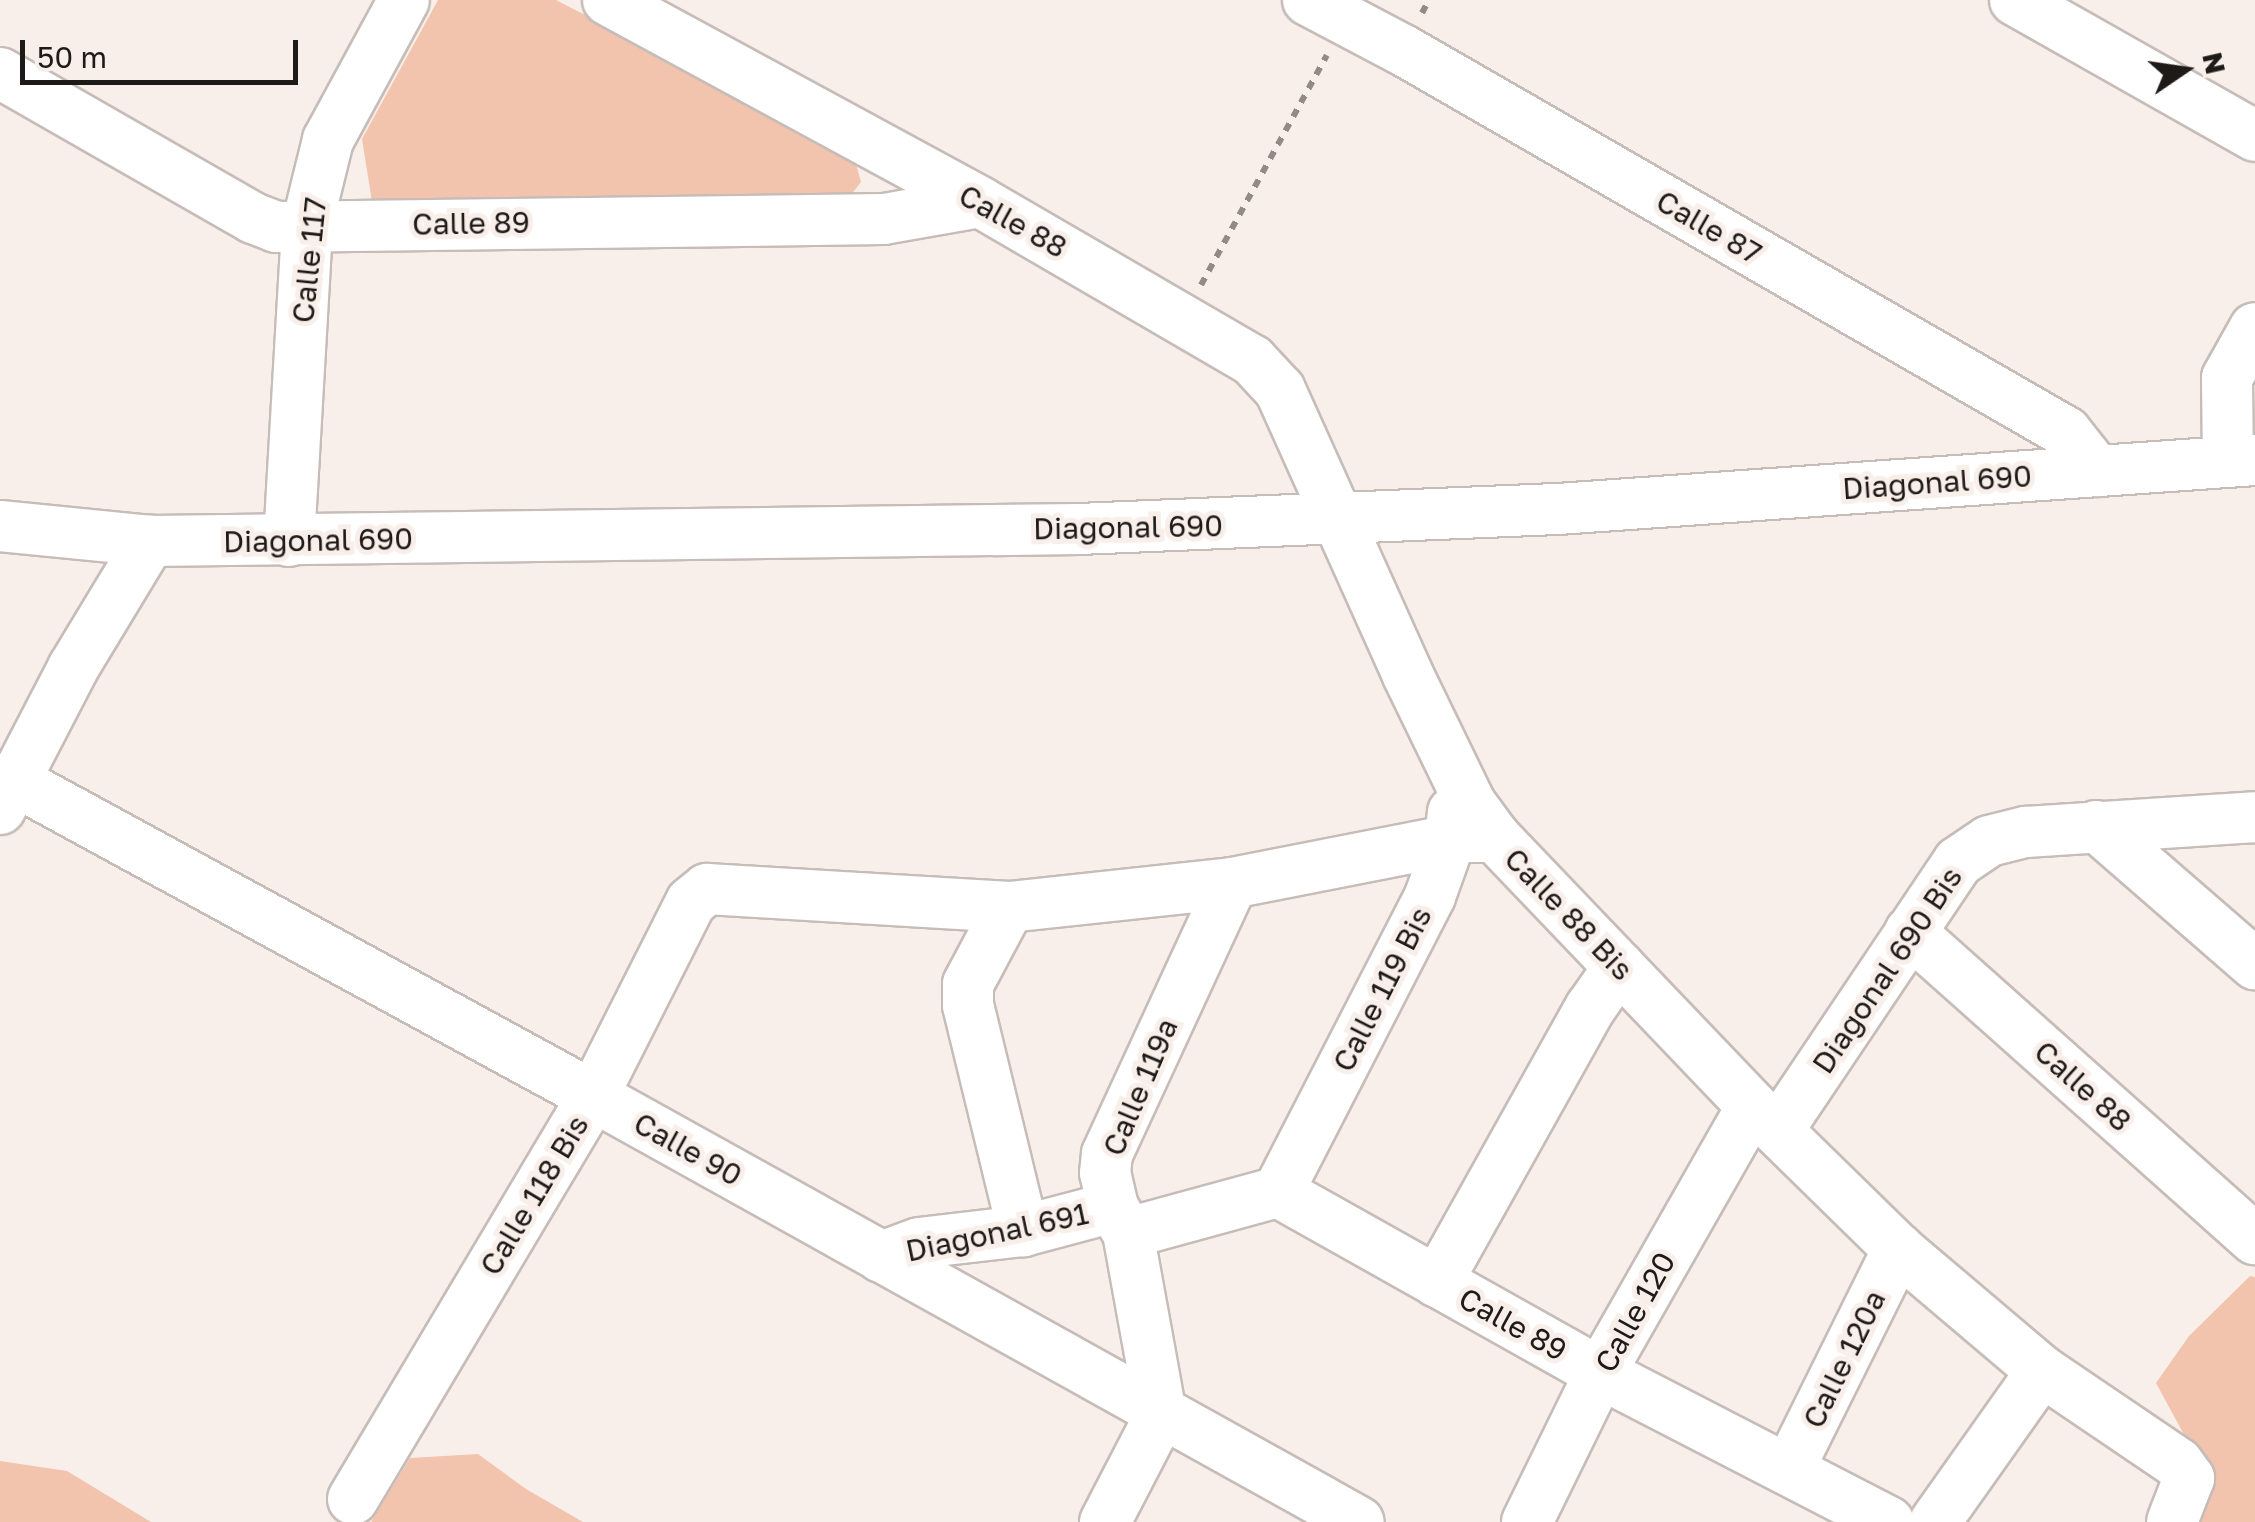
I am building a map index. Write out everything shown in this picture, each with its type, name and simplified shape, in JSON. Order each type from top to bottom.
[{"type":"street","name":"Calle 117","points":[[290,540],[307,225],[328,140],[404,0]]},
{"type":"street","name":"Calle 88","points":[[608,0],[980,202],[1184,317],[1252,360],[1280,390],[1338,522]]},
{"type":"street","points":[[2015,0],[2255,136]]},
{"type":"street","name":"Calle 87","points":[[1326,10],[2066,432],[2096,471]]},
{"type":"street","name":"Calle 89","points":[[0,73],[253,218],[276,226],[884,219],[980,202]]},
{"type":"street","points":[[2242,461],[2228,378],[2255,328]]},
{"type":"street","name":"Diagonal 690","points":[[0,526],[150,540],[290,540],[1338,522],[2242,461]]},
{"type":"street","points":[[1024,1231],[968,1005],[968,984],[1009,907],[1232,883],[1473,839],[1458,778],[1338,522]]},
{"type":"street","points":[[8,795],[73,668],[150,540]]},
{"type":"street","name":"Calle 90","points":[[8,795],[594,1096],[1358,1522]]},
{"type":"street","name":"Diagonal 690 Bis","points":[[1765,1118],[1910,932],[1958,862],[1989,841],[2026,832],[2255,818]]},
{"type":"street","points":[[2096,826],[2255,964]]},
{"type":"street","name":"Calle 88 Bis","points":[[1473,839],[1619,967],[1898,1250],[2042,1371],[2178,1464],[2180,1500]]},
{"type":"street","name":"Calle 119 Bis","points":[[1278,1192],[1430,896],[1473,839]]},
{"type":"street","name":"Calle 119a","points":[[1161,1414],[1120,1220],[1105,1173],[1108,1154],[1232,883]]},
{"type":"street","name":"Calle 118 Bis","points":[[353,1499],[594,1096],[691,902],[707,889],[1009,907]]},
{"type":"street","name":"Calle 88","points":[[1910,932],[2255,1239]]},
{"type":"street","points":[[1436,1282],[1591,1007],[1619,967]]},
{"type":"street","name":"Calle 120","points":[[1527,1522],[1600,1374],[1765,1118]]},
{"type":"street","name":"Calle 89","points":[[1278,1192],[1600,1374],[1889,1522]]},
{"type":"street","points":[[1120,1220],[1278,1192]]},
{"type":"street","name":"Diagonal 691","points":[[881,1257],[919,1243],[1120,1220]]},
{"type":"street","name":"Calle 120a","points":[[1789,1469],[1898,1250]]},
{"type":"street","points":[[1935,1522],[2042,1371]]},
{"type":"street","points":[[1105,1522],[1161,1414]]},
{"type":"path","points":[[1184,317],[1326,10]]},
{"type":"shaded area","points":[[438,0],[556,0],[853,153],[861,182],[846,201],[373,208],[362,139]]},
{"type":"shaded area","points":[[2250,1276],[2255,1277],[2255,1522],[2197,1522],[2213,1488],[2156,1383],[2189,1336]]},
{"type":"shaded area","points":[[478,1454],[526,1489],[583,1522],[371,1522],[410,1458]]},
{"type":"shaded area","points":[[0,1461],[67,1471],[151,1522],[0,1522]]}]
